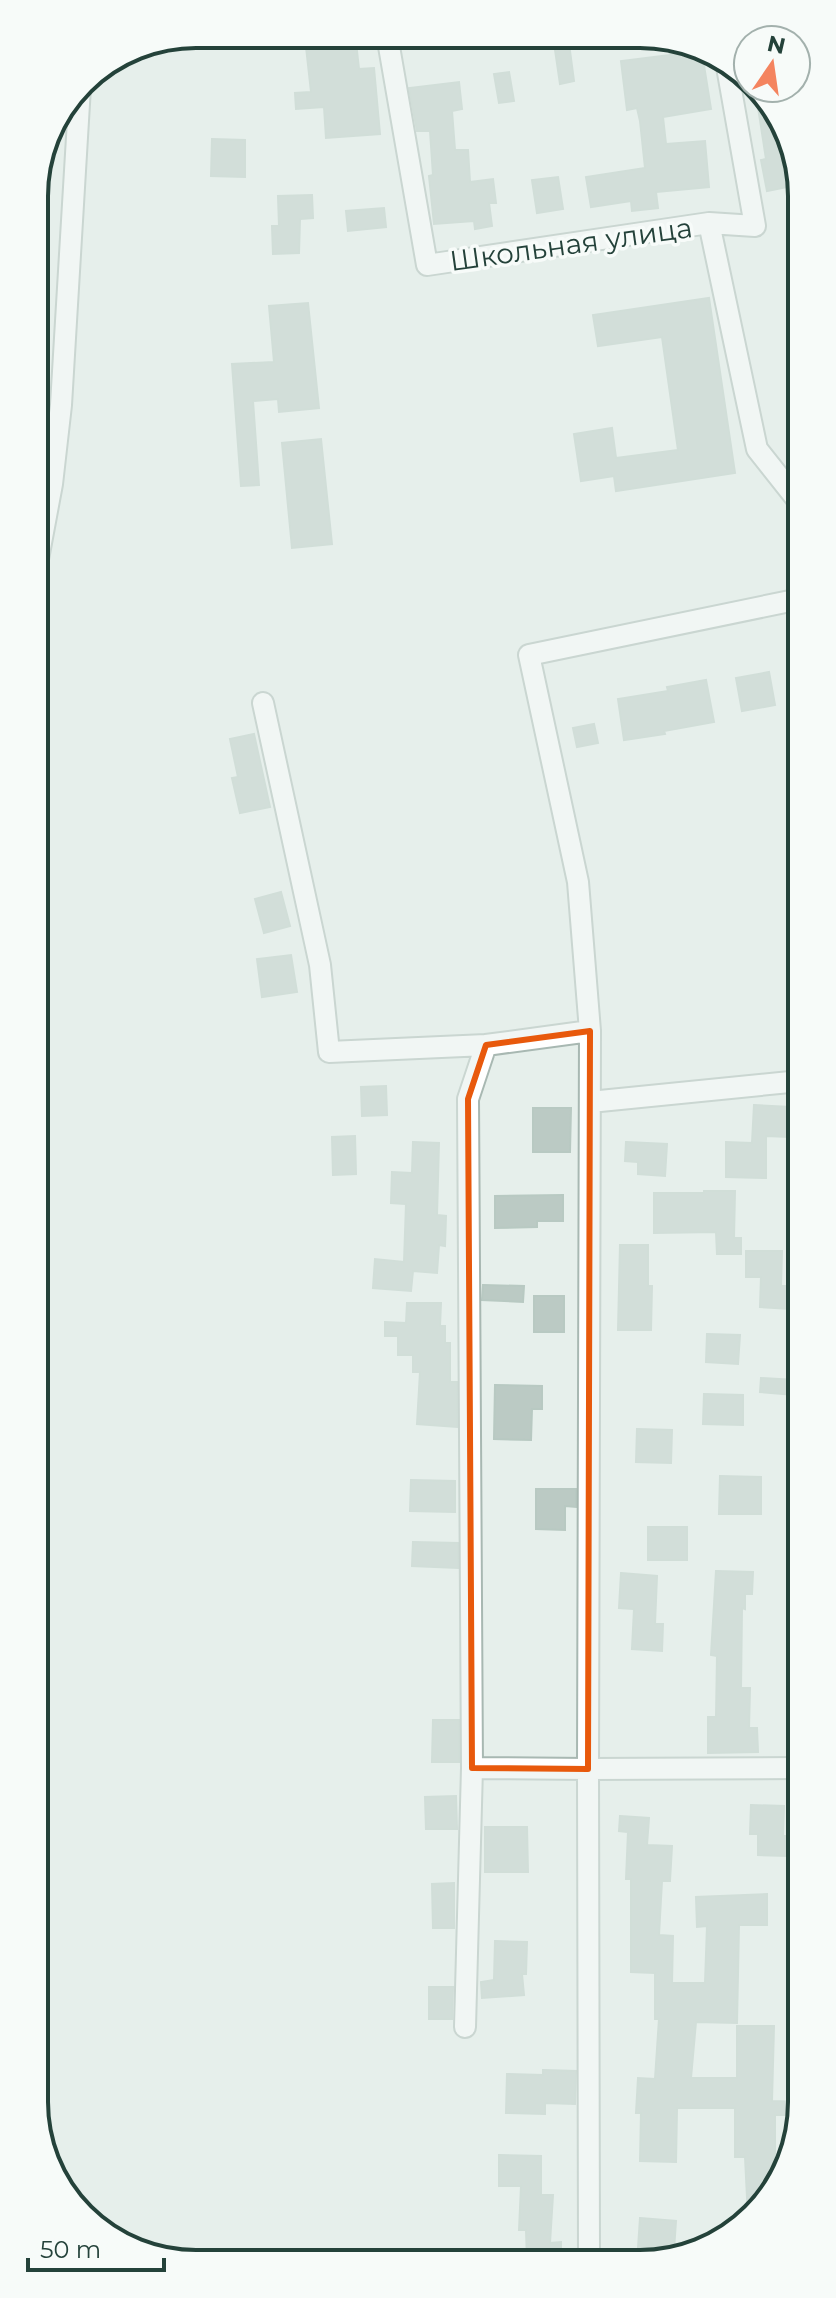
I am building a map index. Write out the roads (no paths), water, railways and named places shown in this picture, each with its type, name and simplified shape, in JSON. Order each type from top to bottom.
[{"type":"street","name":"Школьная улица","points":[[389,48],[427,265],[709,223]]},
{"type":"street","points":[[729,78],[755,226],[709,223],[757,449],[788,488]]},
{"type":"street","points":[[48,505],[61,405],[79,106]]},
{"type":"street","points":[[589,2250],[590,1031],[578,882],[529,655],[788,601]]},
{"type":"street","points":[[263,703],[320,965],[329,1052],[486,1045],[590,1031]]},
{"type":"street","points":[[465,2027],[472,1768],[468,1099],[486,1045]]},
{"type":"street","points":[[590,1102],[788,1082]]},
{"type":"street","points":[[472,1768],[788,1768]]}]
